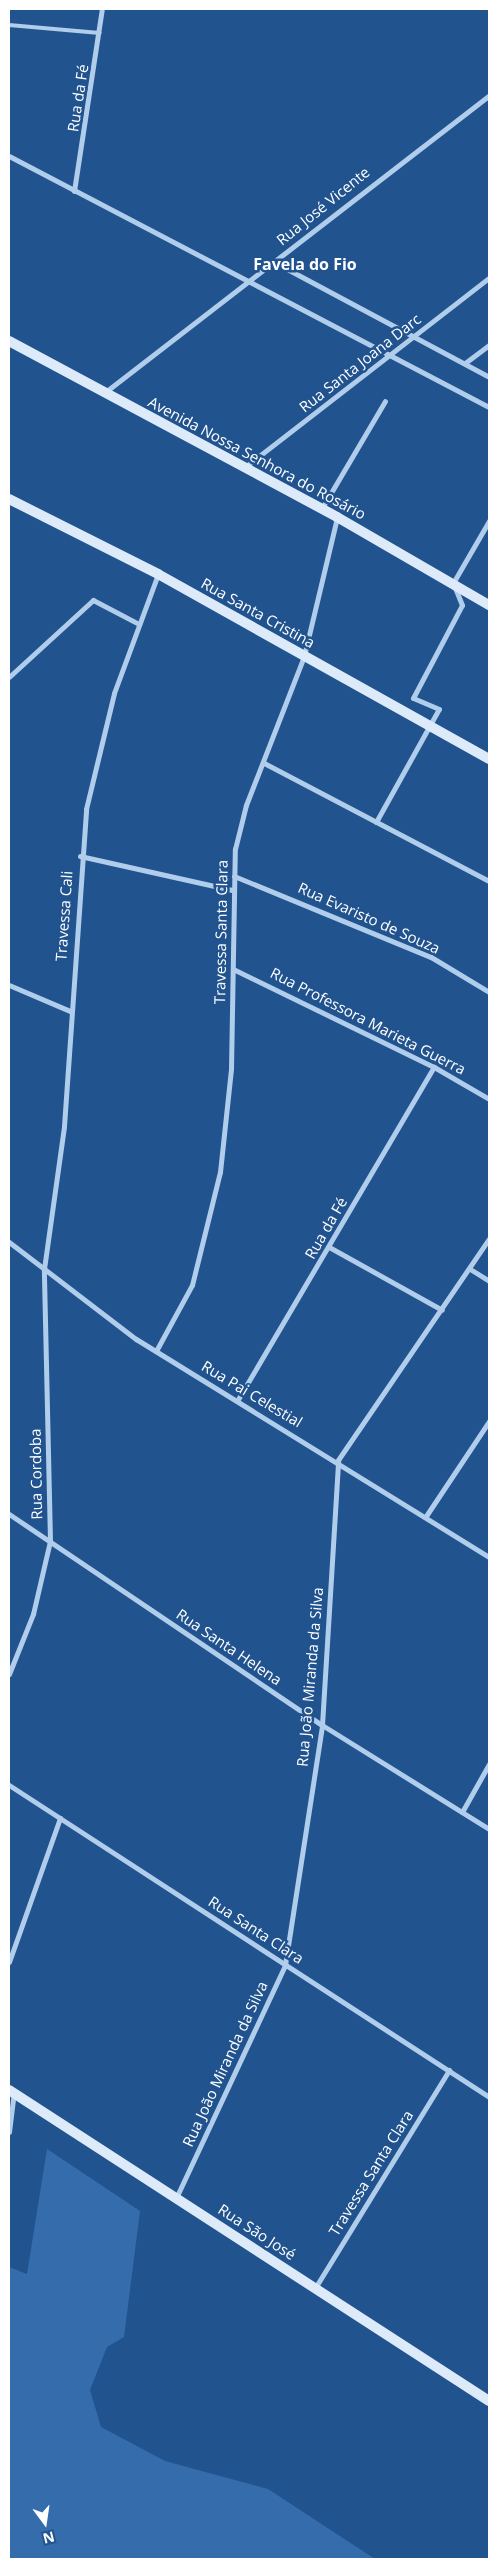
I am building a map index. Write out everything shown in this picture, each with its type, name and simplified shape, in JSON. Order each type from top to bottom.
[{"type":"main road","name":"Avenida Nossa Senhora do Rosário","points":[[9,341],[322,508],[489,604]]},
{"type":"main road","name":"Rua Santa Cristina","points":[[9,499],[158,574],[489,759]]},
{"type":"main road","name":"Rua São José","points":[[12,2092],[489,2400]]},
{"type":"street","name":"Rua da Fé","points":[[74,191],[100,33],[102,9]]},
{"type":"street","name":"Rua José Vicente","points":[[104,393],[489,95]]},
{"type":"street","points":[[9,156],[489,407]]},
{"type":"street","points":[[274,262],[489,377]]},
{"type":"street","name":"Rua Santa Joana Darc","points":[[245,467],[489,278]]},
{"type":"street","points":[[465,363],[489,345]]},
{"type":"street","points":[[322,508],[385,401]]},
{"type":"street","name":"Travessa Santa Clara","points":[[156,1351],[192,1286],[220,1172],[231,1069],[232,890],[235,850],[246,805],[264,763],[304,656],[337,517]]},
{"type":"street","points":[[376,822],[439,709],[413,698],[462,605],[453,583],[489,521]]},
{"type":"street","name":"Travessa Cali","points":[[44,1268],[64,1126],[80,856],[99,752],[139,624],[158,574]]},
{"type":"street","points":[[9,677],[93,600],[139,624]]},
{"type":"street","points":[[264,763],[489,881]]},
{"type":"street","points":[[80,856],[232,890]]},
{"type":"street","name":"Rua Evaristo de Souza","points":[[234,876],[422,953],[489,992]]},
{"type":"street","name":"Rua Professora Marieta Guerra","points":[[233,969],[434,1067],[489,1099]]},
{"type":"street","points":[[9,985],[70,1011]]},
{"type":"street","name":"Rua da Fé","points":[[237,1401],[330,1248],[434,1067]]},
{"type":"street","points":[[338,1460],[489,1239]]},
{"type":"street","name":"Rua Pai Celestial","points":[[9,1242],[156,1351],[338,1460],[489,1557]]},
{"type":"street","points":[[330,1248],[442,1310]]},
{"type":"street","name":"Rua Cordoba","points":[[9,1674],[33,1614],[50,1540],[44,1268]]},
{"type":"street","points":[[470,1269],[489,1282]]},
{"type":"street","points":[[426,1516],[489,1421]]},
{"type":"street","name":"Rua João Miranda da Silva","points":[[176,2198],[285,1964],[322,1725],[338,1460]]},
{"type":"street","name":"Rua Santa Helena","points":[[9,1514],[322,1725],[489,1829]]},
{"type":"street","points":[[462,1812],[489,1764]]},
{"type":"street","name":"Rua Santa Clara","points":[[9,1784],[489,2097]]},
{"type":"street","points":[[9,1962],[60,1818]]},
{"type":"street","name":"Travessa Santa Clara","points":[[315,2288],[449,2070]]},
{"type":"street","points":[[9,2132],[12,2092]]},
{"type":"lane","points":[[9,25],[100,33]]},
{"type":"shaded area","points":[[47,2149],[140,2211],[124,2337],[107,2347],[90,2390],[101,2427],[165,2461],[268,2489],[375,2559],[9,2559],[9,2267],[27,2274]]},
{"type":"district","name":"Favela do Fio","points":[[305,264]]}]
